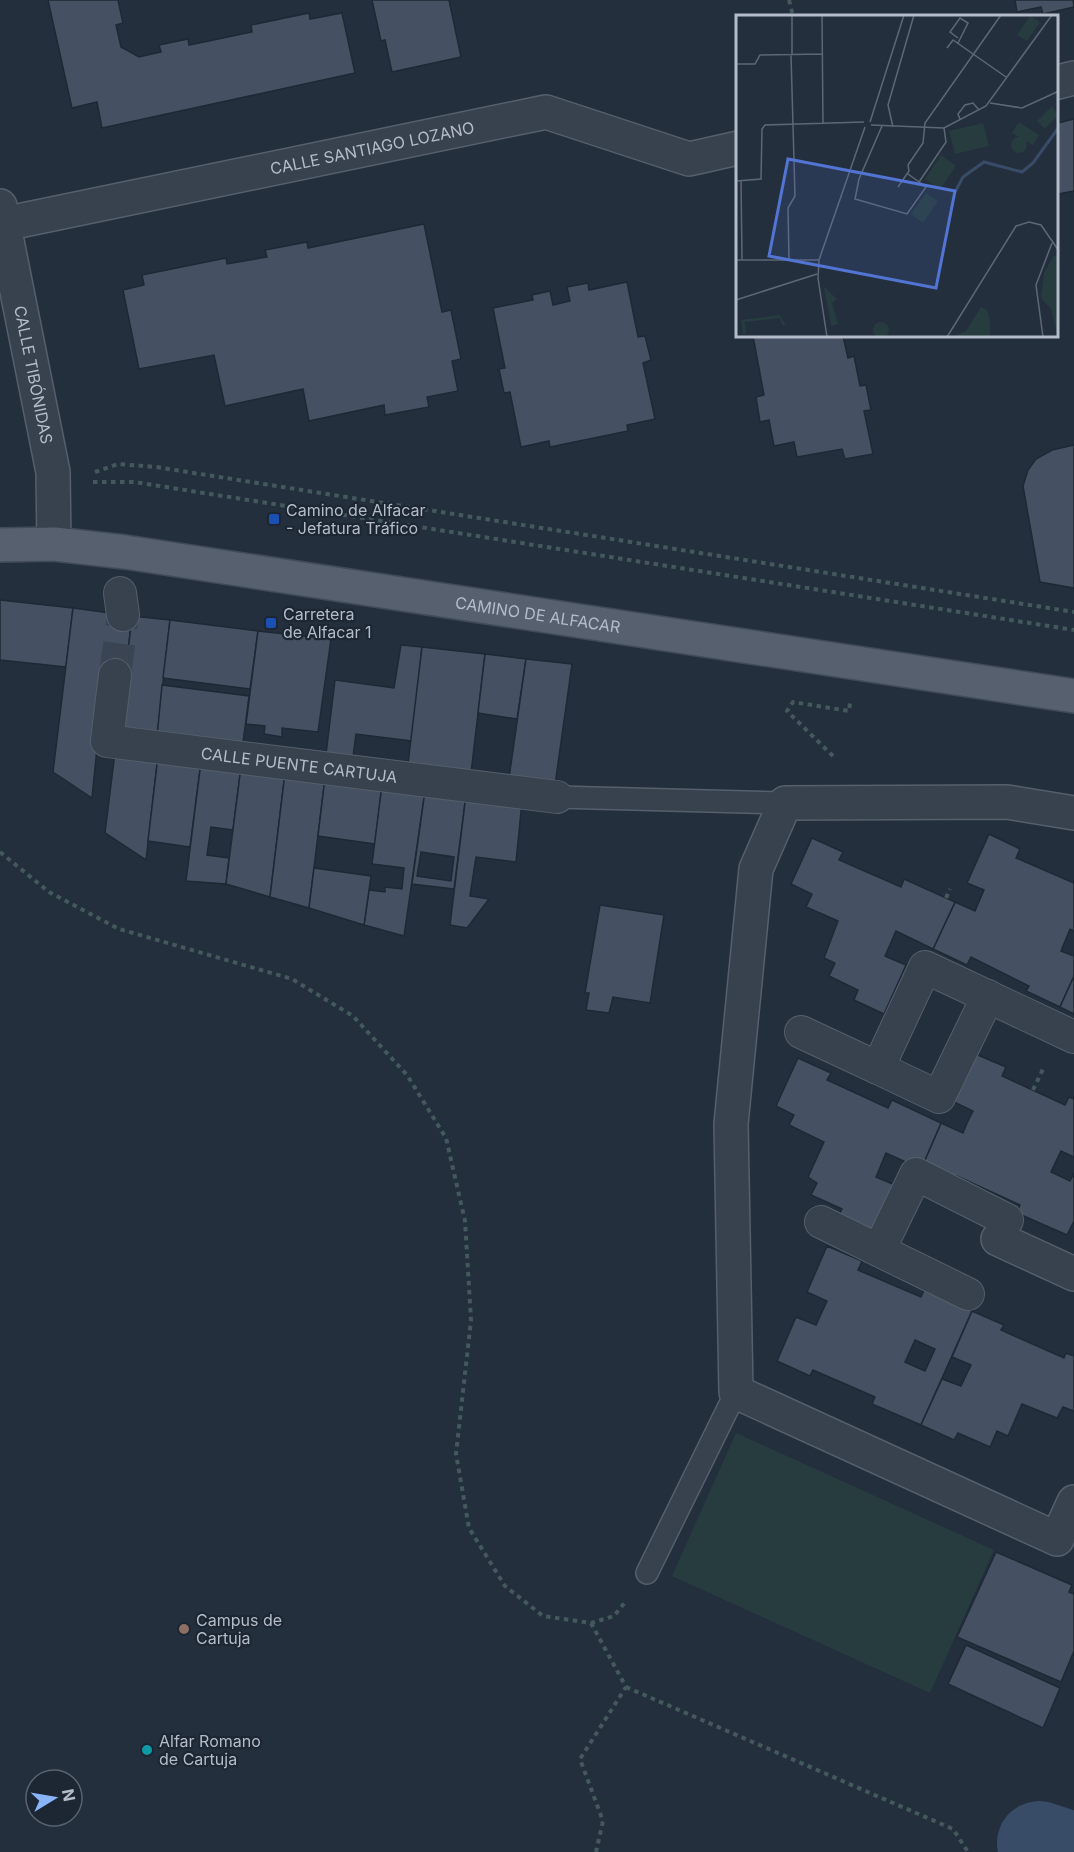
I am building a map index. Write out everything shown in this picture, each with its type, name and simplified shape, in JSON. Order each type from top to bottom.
[{"type":"main road","name":"CAMINO DE ALFACAR","points":[[0,545],[54,544],[125,552],[1074,696]]},
{"type":"street","points":[[1059,82],[1074,78]]},
{"type":"street","name":"CALLE SANTIAGO LOZANO","points":[[2,215],[546,112],[689,159],[736,148]]},
{"type":"street","name":"CALLE TIBÓNIDAS","points":[[2,215],[53,472],[54,544]]},
{"type":"street","name":"CALLE PUENTE CARTUJA","points":[[115,675],[107,741],[557,797]]},
{"type":"street","points":[[1074,813],[1007,802],[785,803],[756,869],[731,1124],[736,1392],[1057,1539],[1074,1502]]},
{"type":"street","points":[[878,1068],[925,967],[1074,1037]]},
{"type":"street","points":[[801,1032],[939,1097],[988,996]]},
{"type":"street","points":[[879,1250],[916,1174],[1074,1274]]},
{"type":"street","points":[[821,1222],[968,1294]]},
{"type":"lane","points":[[557,797],[785,803]]},
{"type":"lane","points":[[647,1573],[736,1392]]},
{"type":"path","points":[[789,0],[793,15]]},
{"type":"path","points":[[90,476],[96,470],[118,464],[156,468],[1074,612]]},
{"type":"path","points":[[83,482],[134,482],[1074,630]]},
{"type":"path","points":[[833,756],[787,711],[794,702],[849,711],[850,702]]},
{"type":"path","points":[[0,852],[49,892],[119,929],[291,979],[353,1016],[407,1075],[446,1138],[465,1221],[471,1320],[456,1454],[469,1528],[505,1586],[543,1617],[591,1623],[614,1616],[647,1573]]},
{"type":"path","points":[[946,898],[950,889]]},
{"type":"path","points":[[591,1623],[626,1687],[953,1829],[968,1852]]},
{"type":"path","points":[[596,1852],[603,1821],[580,1759],[626,1687]]},
{"type":"green space","points":[[736,1433],[994,1550],[930,1693],[672,1576]]},
{"type":"building","points":[[48,0],[118,0],[123,23],[116,25],[121,47],[139,57],[161,52],[159,45],[188,39],[189,45],[252,32],[251,25],[309,13],[310,19],[342,13],[355,73],[102,128],[97,102],[72,108]]},
{"type":"building","points":[[372,0],[449,0],[461,57],[392,72],[385,40],[381,41]]},
{"type":"building","points":[[1015,0],[1073,0],[1074,7],[1043,14],[1041,7],[1017,12]]},
{"type":"building","points":[[1074,119],[1074,191],[1059,194],[1059,123]]},
{"type":"building","points":[[424,224],[442,312],[451,310],[461,359],[452,361],[458,391],[427,397],[429,407],[385,415],[384,405],[309,421],[303,389],[225,406],[214,355],[139,369],[123,290],[144,285],[142,275],[226,258],[227,264],[267,257],[265,250],[307,242],[308,248]]},
{"type":"building","points":[[627,282],[638,337],[645,336],[651,360],[643,363],[655,419],[627,425],[628,431],[550,447],[549,441],[521,447],[510,392],[504,393],[499,369],[505,368],[493,308],[533,300],[532,295],[550,291],[553,305],[570,301],[567,287],[588,283],[589,290]]},
{"type":"building","points":[[753,338],[843,338],[848,358],[854,356],[860,386],[866,385],[871,410],[864,411],[873,454],[845,459],[842,449],[797,457],[794,442],[774,446],[769,420],[760,422],[756,397],[764,395]]},
{"type":"building","points":[[1074,445],[1074,588],[1040,582],[1023,486],[1028,470],[1036,459],[1052,450]]},
{"type":"building","points":[[0,600],[73,608],[66,667],[0,660]]},
{"type":"building","points":[[73,608],[132,616],[125,677],[103,688],[92,798],[53,772]]},
{"type":"building","points":[[132,616],[170,620],[157,737],[119,732]]},
{"type":"building","points":[[170,620],[258,631],[250,689],[163,678]]},
{"type":"building","points":[[258,631],[331,639],[318,732],[282,728],[282,737],[264,734],[265,726],[246,724]]},
{"type":"building","points":[[401,645],[422,647],[412,741],[356,734],[353,757],[326,754],[335,680],[394,688]]},
{"type":"building","points":[[422,647],[485,654],[471,773],[408,764]]},
{"type":"building","points":[[485,654],[526,659],[517,719],[478,713]]},
{"type":"building","points":[[526,659],[572,664],[555,785],[509,778]]},
{"type":"building","points":[[162,685],[249,696],[243,743],[157,737]]},
{"type":"building","points":[[115,752],[158,756],[146,860],[105,833]]},
{"type":"building","points":[[158,756],[201,762],[190,847],[148,841]]},
{"type":"building","points":[[201,762],[241,767],[233,830],[211,827],[207,855],[229,858],[226,884],[186,881]]},
{"type":"building","points":[[241,767],[285,773],[270,897],[226,884]]},
{"type":"building","points":[[285,773],[325,778],[309,908],[270,897]]},
{"type":"building","points":[[325,778],[382,785],[375,844],[318,836]]},
{"type":"building","points":[[382,785],[425,791],[404,936],[364,925],[369,890],[385,892],[385,887],[402,889],[404,868],[372,864]]},
{"type":"building","points":[[425,791],[466,795],[454,889],[412,884]],"holes":[[[421,852],[454,857],[451,881],[417,876]]]},
{"type":"building","points":[[466,795],[522,802],[516,862],[476,857],[470,896],[489,899],[467,928],[450,925]]},
{"type":"building","points":[[989,834],[1020,849],[1016,858],[1074,883],[1074,931],[1070,929],[1061,951],[1074,956],[1074,976],[1060,1007],[1026,991],[1029,986],[971,957],[967,965],[933,949],[955,902],[975,911],[984,890],[967,883]]},
{"type":"building","points":[[812,838],[843,852],[839,860],[901,887],[904,879],[955,902],[933,949],[896,931],[885,956],[906,965],[884,1014],[854,1000],[858,990],[829,976],[835,963],[824,958],[838,921],[806,907],[812,894],[791,884]]},
{"type":"building","points":[[314,868],[371,876],[364,925],[309,908]]},
{"type":"building","points":[[600,905],[664,915],[650,1003],[613,997],[609,1013],[586,1010],[589,993],[585,993]]},
{"type":"building","points":[[1074,976],[1074,1014],[1060,1007]]},
{"type":"building","points":[[973,1053],[1006,1067],[1002,1076],[1065,1105],[1069,1097],[1074,1099],[1074,1157],[1061,1151],[1051,1172],[1070,1181],[1074,1173],[1074,1221],[1067,1235],[1017,1213],[1020,1205],[957,1176],[954,1184],[921,1169],[941,1123],[963,1133],[973,1111],[952,1101]]},
{"type":"building","points":[[798,1058],[831,1073],[827,1080],[888,1108],[892,1100],[941,1123],[921,1169],[886,1153],[876,1177],[895,1185],[872,1234],[838,1218],[842,1209],[811,1195],[817,1183],[808,1177],[824,1142],[789,1125],[794,1115],[776,1106]]},
{"type":"building","points":[[827,1246],[862,1261],[858,1270],[921,1297],[924,1290],[972,1311],[921,1425],[872,1404],[875,1397],[813,1370],[810,1376],[777,1361],[796,1317],[816,1325],[827,1301],[807,1292]],"holes":[[[915,1340],[935,1349],[925,1371],[905,1362]]]},
{"type":"building","points":[[972,1311],[1004,1325],[1001,1330],[1064,1358],[1066,1353],[1074,1356],[1074,1411],[1063,1407],[1057,1418],[1022,1404],[1008,1436],[997,1431],[990,1447],[958,1433],[954,1440],[921,1425],[942,1379],[961,1386],[971,1365],[952,1357]]},
{"type":"building","points":[[996,1552],[1072,1585],[1069,1592],[1074,1594],[1074,1651],[1061,1682],[957,1637]]},
{"type":"building","points":[[966,1645],[1060,1688],[1043,1728],[948,1684]]},
{"type":"waterway","points":[[1039,1843],[1067,1852]]},
{"type":"tunnel","points":[[115,675],[123,615]]},
{"type":"place","name":"Camino de Alfacar - Jefatura Tráfico","points":[[274,519]]},
{"type":"place","name":"Carretera de Alfacar 1","points":[[271,623]]},
{"type":"place","name":"Campus de Cartuja","points":[[184,1629]]},
{"type":"place","name":"Alfar Romano de Cartuja","points":[[147,1750]]}]
